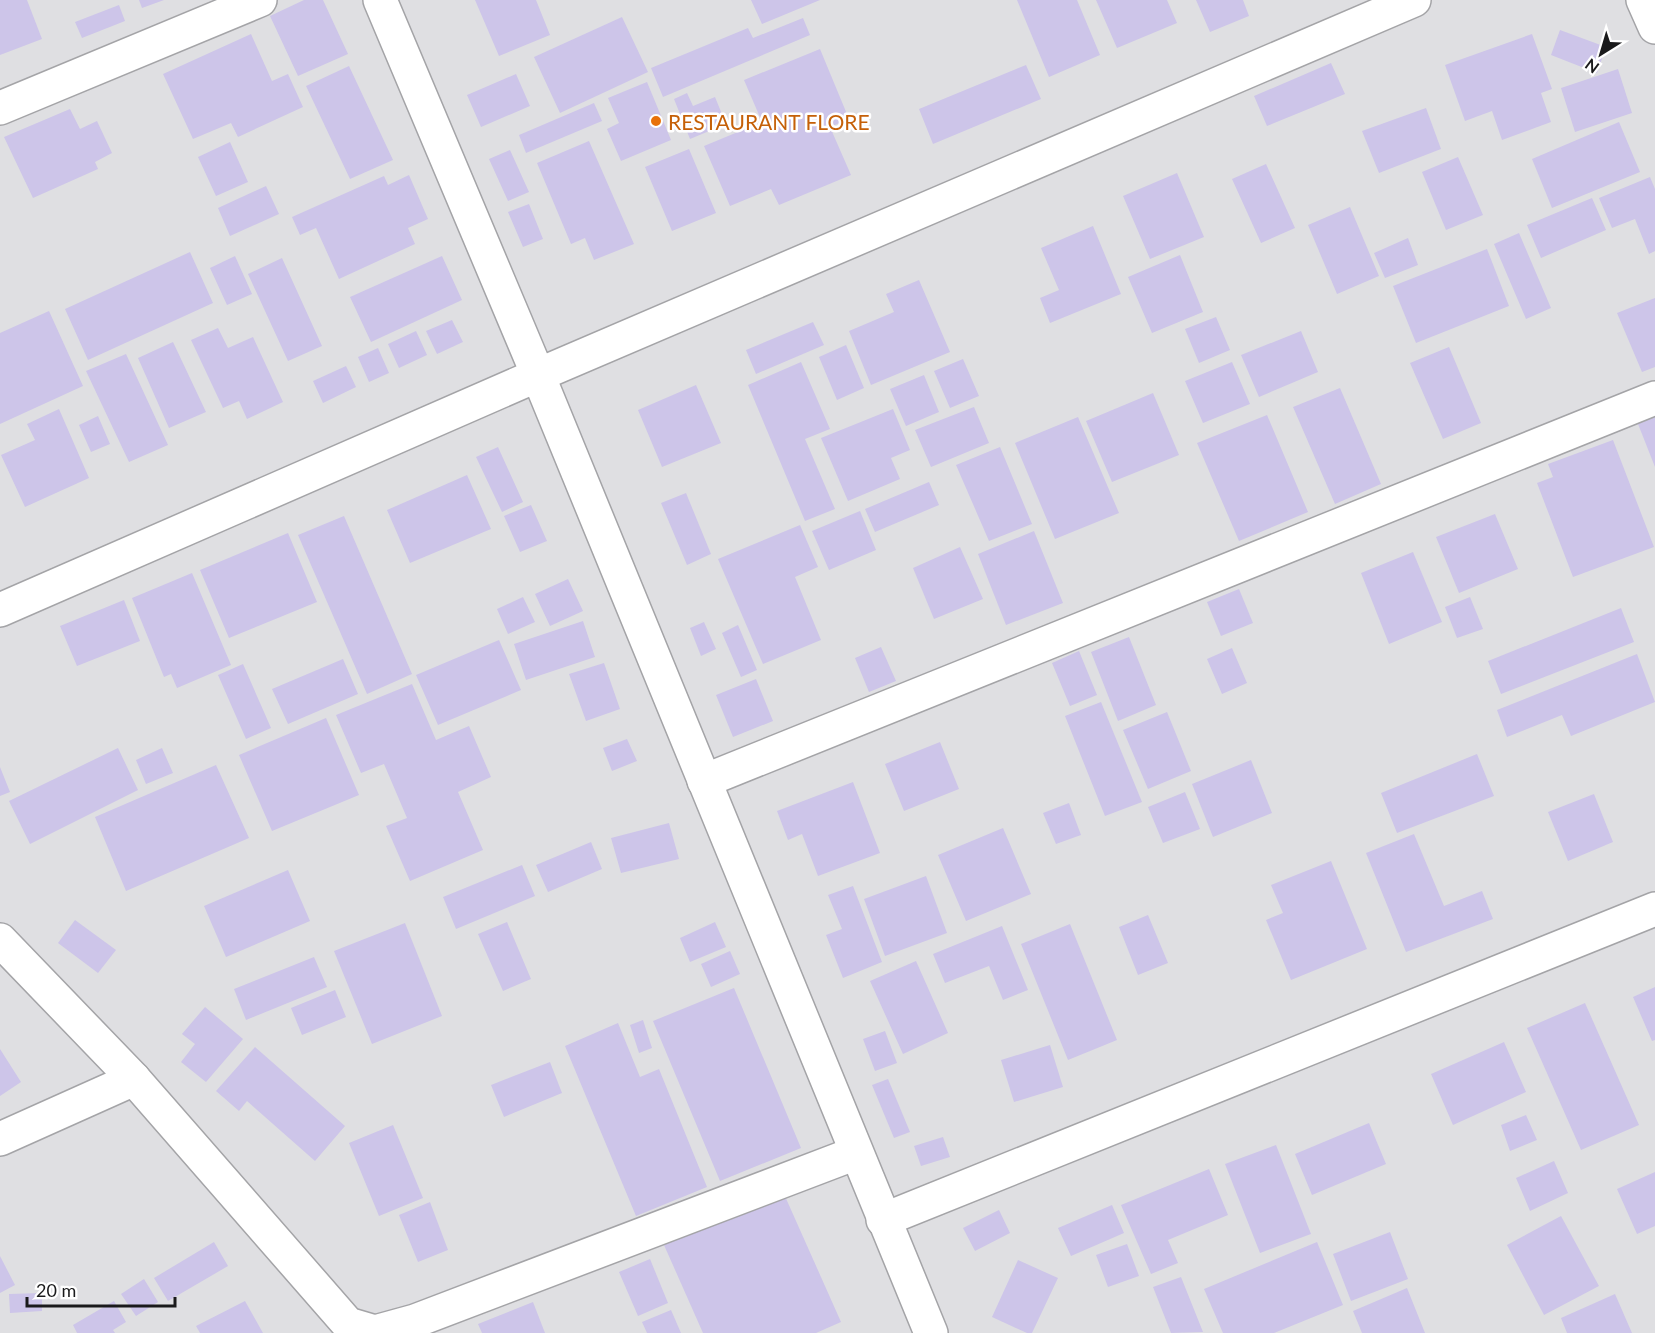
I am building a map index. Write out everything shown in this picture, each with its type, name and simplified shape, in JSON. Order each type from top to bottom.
[{"type":"street","points":[[0,108],[260,0]]},
{"type":"street","points":[[380,0],[538,375],[931,1333]]},
{"type":"street","points":[[0,610],[538,375],[1414,0]]},
{"type":"street","points":[[1644,0],[1655,27]]},
{"type":"street","points":[[704,781],[1655,398]]},
{"type":"street","points":[[883,1220],[1655,909]]},
{"type":"street","points":[[0,940],[134,1079],[348,1324],[375,1332],[415,1321],[856,1153]]},
{"type":"street","points":[[0,1139],[134,1079]]},
{"type":"building","points":[[0,0],[27,0],[42,39],[0,55]]},
{"type":"building","points":[[139,0],[164,0],[142,8]]},
{"type":"building","points":[[304,0],[323,0],[348,54],[298,76],[270,16]]},
{"type":"building","points":[[475,0],[536,0],[550,35],[499,56]]},
{"type":"building","points":[[751,0],[820,0],[762,24]]},
{"type":"building","points":[[1017,0],[1077,0],[1100,55],[1049,77]]},
{"type":"building","points":[[1096,0],[1167,0],[1177,23],[1117,48]]},
{"type":"building","points":[[1196,0],[1243,0],[1249,16],[1210,32]]},
{"type":"building","points":[[119,5],[125,21],[82,38],[75,22]]},
{"type":"building","points":[[622,17],[648,72],[560,113],[534,57]]},
{"type":"building","points":[[803,18],[810,35],[663,97],[651,68],[748,28],[753,38]]},
{"type":"building","points":[[1560,30],[1606,47],[1597,73],[1551,55]]},
{"type":"building","points":[[251,34],[272,81],[288,74],[303,107],[238,137],[231,123],[193,139],[163,74]]},
{"type":"building","points":[[1532,34],[1552,89],[1541,93],[1551,122],[1502,140],[1492,111],[1465,121],[1445,65]]},
{"type":"building","points":[[820,49],[849,119],[830,127],[851,175],[779,205],[771,189],[730,206],[704,146],[762,122],[744,80]]},
{"type":"building","points":[[1331,63],[1345,94],[1267,126],[1254,96]]},
{"type":"building","points":[[1026,65],[1041,99],[933,144],[919,109]]},
{"type":"building","points":[[349,66],[393,160],[350,179],[306,86]]},
{"type":"building","points":[[1618,69],[1632,113],[1575,132],[1561,88]]},
{"type":"building","points":[[516,74],[530,106],[481,127],[467,95]]},
{"type":"building","points":[[647,82],[671,140],[621,161],[607,129],[619,123],[608,98]]},
{"type":"building","points":[[687,93],[693,106],[715,97],[726,124],[690,139],[674,99]]},
{"type":"building","points":[[594,103],[602,121],[526,153],[519,135]]},
{"type":"building","points":[[1426,108],[1441,149],[1379,173],[1362,131]]},
{"type":"building","points":[[70,109],[80,129],[97,121],[112,153],[95,162],[98,169],[33,198],[4,137]]},
{"type":"building","points":[[1619,122],[1640,172],[1552,208],[1532,159]]},
{"type":"building","points":[[589,141],[634,244],[594,260],[585,238],[571,244],[537,163]]},
{"type":"building","points":[[230,142],[248,182],[216,196],[198,157]]},
{"type":"building","points":[[689,149],[716,213],[672,231],[645,167]]},
{"type":"building","points":[[510,150],[529,192],[508,201],[489,159]]},
{"type":"building","points":[[1458,157],[1483,215],[1446,230],[1422,172]]},
{"type":"building","points":[[1266,164],[1295,228],[1261,243],[1232,179]]},
{"type":"building","points":[[1177,173],[1204,237],[1150,259],[1123,196]]},
{"type":"building","points":[[409,175],[428,219],[408,228],[415,244],[339,279],[316,228],[300,235],[292,217],[384,176],[388,185]]},
{"type":"building","points":[[1650,177],[1655,189],[1655,251],[1649,254],[1635,219],[1612,228],[1599,198]]},
{"type":"building","points":[[266,186],[279,214],[230,236],[218,208]]},
{"type":"building","points":[[1592,198],[1606,230],[1541,258],[1527,225]]},
{"type":"building","points":[[529,204],[543,239],[523,247],[508,212]]},
{"type":"building","points":[[1350,207],[1379,276],[1337,294],[1308,225]]},
{"type":"building","points":[[1093,226],[1121,294],[1050,323],[1040,298],[1059,290],[1041,248]]},
{"type":"building","points":[[1519,233],[1551,308],[1526,319],[1494,244]]},
{"type":"building","points":[[1408,238],[1418,265],[1385,278],[1374,253]]},
{"type":"building","points":[[1487,249],[1509,306],[1416,343],[1393,286]]},
{"type":"building","points":[[190,252],[213,303],[88,360],[65,309]]},
{"type":"building","points":[[1180,255],[1203,312],[1152,333],[1128,277]]},
{"type":"building","points":[[235,256],[252,294],[227,305],[210,268]]},
{"type":"building","points":[[442,256],[462,300],[371,342],[350,297]]},
{"type":"building","points":[[282,258],[322,346],[288,361],[248,274]]},
{"type":"building","points":[[919,280],[950,352],[871,385],[849,331],[894,312],[886,294]]},
{"type":"building","points":[[1655,298],[1655,367],[1642,372],[1617,313]]},
{"type":"building","points":[[49,311],[83,386],[0,424],[0,333]]},
{"type":"building","points":[[1216,317],[1230,350],[1199,363],[1185,329]]},
{"type":"building","points":[[452,320],[463,342],[437,354],[426,331]]},
{"type":"building","points":[[813,322],[824,345],[756,374],[746,350]]},
{"type":"building","points":[[218,328],[228,348],[253,337],[283,402],[247,419],[239,401],[223,408],[191,340]]},
{"type":"building","points":[[416,331],[427,355],[399,368],[388,344]]},
{"type":"building","points":[[1301,331],[1318,372],[1259,397],[1241,355]]},
{"type":"building","points":[[173,342],[206,412],[169,428],[138,358]]},
{"type":"building","points":[[846,345],[864,388],[837,400],[819,357]]},
{"type":"building","points":[[1449,347],[1481,423],[1443,439],[1410,363]]},
{"type":"building","points":[[378,348],[389,373],[369,382],[358,357]]},
{"type":"building","points":[[126,354],[168,445],[129,462],[86,371]]},
{"type":"building","points":[[963,359],[979,396],[950,408],[934,371]]},
{"type":"building","points":[[801,362],[830,429],[805,439],[835,509],[805,521],[748,385]]},
{"type":"building","points":[[1232,362],[1250,404],[1203,423],[1185,381]]},
{"type":"building","points":[[346,366],[356,387],[323,403],[313,381]]},
{"type":"building","points":[[924,375],[939,412],[906,426],[890,389]]},
{"type":"building","points":[[696,385],[721,443],[662,467],[638,410]]},
{"type":"building","points":[[1340,388],[1381,484],[1335,504],[1293,407]]},
{"type":"building","points":[[1153,393],[1179,455],[1112,482],[1086,421]]},
{"type":"building","points":[[974,407],[989,443],[931,467],[915,430]]},
{"type":"building","points":[[59,409],[89,478],[25,507],[1,455],[35,440],[27,424]]},
{"type":"building","points":[[893,409],[910,450],[891,458],[900,479],[848,501],[821,438]]},
{"type":"building","points":[[1267,415],[1308,512],[1239,541],[1197,443]]},
{"type":"building","points":[[98,416],[110,444],[91,452],[79,425]]},
{"type":"building","points":[[1078,417],[1119,513],[1055,539],[1015,443]]},
{"type":"building","points":[[1655,417],[1655,467],[1638,424]]},
{"type":"building","points":[[1613,440],[1654,547],[1573,577],[1537,483],[1553,477],[1548,464]]},
{"type":"building","points":[[498,447],[523,502],[502,512],[476,457]]},
{"type":"building","points":[[1000,447],[1032,524],[989,541],[956,465]]},
{"type":"building","points":[[467,475],[491,529],[410,563],[387,510]]},
{"type":"building","points":[[929,482],[939,505],[875,532],[865,509]]},
{"type":"building","points":[[686,493],[711,554],[687,565],[661,503]]},
{"type":"building","points":[[531,505],[547,541],[520,552],[504,516]]},
{"type":"building","points":[[860,511],[876,550],[829,570],[812,531]]},
{"type":"building","points":[[1495,514],[1518,569],[1459,593],[1436,537]]},
{"type":"building","points":[[344,516],[412,674],[367,694],[298,535]]},
{"type":"building","points":[[800,525],[818,567],[795,577],[821,640],[763,664],[718,559]]},
{"type":"building","points":[[1034,531],[1063,603],[1006,625],[978,554]]},
{"type":"building","points":[[288,533],[317,602],[229,638],[200,570]]},
{"type":"building","points":[[960,547],[983,599],[934,619],[913,568]]},
{"type":"building","points":[[1413,552],[1442,622],[1389,644],[1361,573]]},
{"type":"building","points":[[192,573],[231,665],[177,688],[171,674],[164,677],[132,598]]},
{"type":"building","points":[[568,579],[583,611],[550,626],[535,594]]},
{"type":"building","points":[[1239,589],[1253,623],[1221,636],[1207,602]]},
{"type":"building","points":[[523,597],[535,622],[508,634],[497,609]]},
{"type":"building","points":[[1470,597],[1483,629],[1457,638],[1445,607]]},
{"type":"building","points":[[124,600],[140,641],[77,666],[60,626]]},
{"type":"building","points":[[1621,608],[1634,642],[1501,694],[1488,661]]},
{"type":"building","points":[[583,621],[595,657],[526,680],[514,644]]},
{"type":"building","points":[[704,622],[716,649],[701,656],[690,628]]},
{"type":"building","points":[[738,625],[757,670],[741,677],[722,633]]},
{"type":"building","points":[[1129,637],[1156,705],[1118,721],[1091,652]]},
{"type":"building","points":[[499,640],[521,690],[438,725],[416,675]]},
{"type":"building","points":[[881,647],[896,681],[869,692],[855,658]]},
{"type":"building","points":[[1232,648],[1247,683],[1222,694],[1207,659]]},
{"type":"building","points":[[1079,651],[1097,695],[1070,706],[1052,663]]},
{"type":"building","points":[[1637,654],[1655,702],[1571,736],[1562,715],[1507,737],[1497,710]]},
{"type":"building","points":[[343,659],[358,694],[288,724],[272,689]]},
{"type":"building","points":[[604,663],[620,709],[586,721],[569,674]]},
{"type":"building","points":[[243,664],[271,728],[246,739],[218,675]]},
{"type":"building","points":[[756,679],[773,721],[733,737],[716,695]]},
{"type":"building","points":[[412,684],[436,740],[469,726],[491,777],[458,792],[483,850],[410,881],[386,826],[407,818],[384,764],[361,773],[336,715]]},
{"type":"building","points":[[1101,702],[1142,802],[1105,816],[1065,716]]},
{"type":"building","points":[[1167,712],[1191,771],[1148,789],[1123,730]]},
{"type":"building","points":[[326,718],[359,795],[272,831],[239,755]]},
{"type":"building","points":[[627,739],[637,761],[612,771],[603,748]]},
{"type":"building","points":[[940,742],[959,789],[904,811],[885,764]]},
{"type":"building","points":[[118,748],[138,790],[30,844],[9,801]]},
{"type":"building","points":[[162,748],[173,773],[146,784],[136,760]]},
{"type":"building","points":[[1477,754],[1494,796],[1397,833],[1381,793]]},
{"type":"building","points":[[1251,760],[1272,813],[1213,837],[1192,784]]},
{"type":"building","points":[[216,765],[249,838],[126,891],[95,817]]},
{"type":"building","points":[[0,767],[10,792],[0,796]]},
{"type":"building","points":[[853,782],[880,853],[818,876],[802,834],[788,840],[777,811]]},
{"type":"building","points":[[1185,792],[1200,829],[1163,843],[1148,807]]},
{"type":"building","points":[[1594,794],[1613,842],[1568,861],[1548,812]]},
{"type":"building","points":[[1069,803],[1081,835],[1056,844],[1043,813]]},
{"type":"building","points":[[669,823],[679,859],[621,873],[611,838]]},
{"type":"building","points":[[1003,828],[1031,894],[966,921],[938,855]]},
{"type":"building","points":[[1414,834],[1444,906],[1482,891],[1493,919],[1406,952],[1366,853]]},
{"type":"building","points":[[591,842],[602,869],[548,892],[536,865]]},
{"type":"building","points":[[1331,861],[1367,949],[1291,980],[1266,920],[1283,913],[1271,885]]},
{"type":"building","points":[[522,865],[535,896],[456,929],[443,897]]},
{"type":"building","points":[[288,870],[310,921],[226,957],[204,906]]},
{"type":"building","points":[[926,876],[947,933],[885,956],[864,899]]},
{"type":"building","points":[[853,886],[882,962],[843,978],[826,935],[842,929],[828,895]]},
{"type":"building","points":[[1148,915],[1168,963],[1138,975],[1119,927]]},
{"type":"building","points":[[75,920],[116,950],[98,973],[58,943]]},
{"type":"building","points":[[507,922],[531,979],[503,991],[478,934]]},
{"type":"building","points":[[715,922],[726,947],[690,962],[680,938]]},
{"type":"building","points":[[405,923],[442,1016],[372,1044],[334,951]]},
{"type":"building","points":[[1070,924],[1117,1040],[1068,1060],[1021,944]]},
{"type":"building","points":[[1002,926],[1028,990],[1003,1000],[989,966],[945,983],[933,954]]},
{"type":"building","points":[[730,951],[740,974],[711,987],[701,964]]},
{"type":"building","points":[[314,957],[327,987],[246,1020],[234,989]]},
{"type":"building","points":[[916,961],[948,1033],[903,1054],[870,981]]},
{"type":"building","points":[[1655,987],[1655,1040],[1652,1041],[1633,997]]},
{"type":"building","points":[[734,988],[801,1148],[720,1181],[653,1021]]},
{"type":"building","points":[[335,990],[346,1017],[302,1035],[291,1008]]},
{"type":"building","points":[[1585,1003],[1639,1125],[1581,1150],[1527,1028]]},
{"type":"building","points":[[205,1007],[243,1039],[206,1082],[181,1062],[195,1044],[182,1034]]},
{"type":"building","points":[[643,1020],[652,1048],[639,1053],[630,1025]]},
{"type":"building","points":[[618,1023],[640,1077],[659,1069],[707,1187],[636,1216],[565,1046]]},
{"type":"building","points":[[885,1031],[897,1063],[875,1071],[863,1039]]},
{"type":"building","points":[[1504,1042],[1526,1092],[1453,1125],[1431,1074]]},
{"type":"building","points":[[1050,1045],[1063,1087],[1014,1102],[1001,1060]]},
{"type":"building","points":[[255,1047],[345,1126],[315,1161],[247,1101],[239,1111],[216,1091]]},
{"type":"building","points":[[0,1049],[21,1082],[0,1096]]},
{"type":"building","points":[[550,1062],[562,1093],[504,1117],[491,1085]]},
{"type":"building","points":[[888,1079],[910,1132],[894,1138],[872,1085]]},
{"type":"building","points":[[1526,1115],[1537,1140],[1510,1151],[1501,1125]]},
{"type":"building","points":[[1369,1123],[1386,1164],[1312,1195],[1295,1154]]},
{"type":"building","points":[[393,1125],[423,1198],[379,1216],[349,1143]]},
{"type":"building","points":[[943,1137],[950,1157],[921,1166],[914,1146]]},
{"type":"building","points":[[1276,1145],[1311,1234],[1260,1253],[1225,1164]]},
{"type":"building","points":[[1554,1161],[1568,1193],[1530,1211],[1516,1178]]},
{"type":"building","points":[[1209,1169],[1228,1215],[1168,1240],[1178,1263],[1151,1274],[1121,1205]]},
{"type":"building","points":[[1655,1172],[1655,1226],[1637,1234],[1617,1189]]},
{"type":"building","points":[[784,1194],[841,1322],[816,1333],[703,1333],[664,1245]]},
{"type":"building","points":[[430,1202],[448,1250],[418,1262],[399,1215]]},
{"type":"building","points":[[1112,1205],[1124,1233],[1071,1256],[1058,1228]]},
{"type":"building","points":[[999,1210],[1010,1233],[975,1251],[963,1228]]},
{"type":"building","points":[[1561,1216],[1599,1286],[1544,1315],[1507,1245]]},
{"type":"building","points":[[1390,1232],[1408,1279],[1351,1301],[1333,1254]]},
{"type":"building","points":[[214,1242],[228,1266],[168,1301],[154,1278]]},
{"type":"building","points":[[1317,1242],[1343,1305],[1274,1333],[1223,1333],[1204,1289]]},
{"type":"building","points":[[1127,1244],[1139,1276],[1108,1287],[1096,1255]]},
{"type":"building","points":[[0,1256],[15,1285],[0,1293]]},
{"type":"building","points":[[650,1259],[668,1303],[638,1316],[619,1272]]},
{"type":"building","points":[[1018,1260],[1058,1278],[1032,1333],[1027,1333],[992,1317]]},
{"type":"building","points":[[1181,1277],[1203,1332],[1171,1333],[1153,1287]]},
{"type":"building","points":[[144,1279],[158,1302],[136,1316],[121,1294]]},
{"type":"building","points":[[1407,1288],[1425,1333],[1362,1333],[1353,1311]]},
{"type":"building","points":[[42,1293],[42,1311],[10,1313],[9,1294]]},
{"type":"building","points":[[1615,1294],[1632,1333],[1567,1333],[1561,1318]]},
{"type":"building","points":[[114,1301],[126,1322],[113,1330],[115,1333],[77,1333],[73,1325]]},
{"type":"building","points":[[245,1301],[263,1333],[200,1333],[196,1326]]},
{"type":"building","points":[[533,1302],[545,1333],[482,1333],[478,1324]]},
{"type":"building","points":[[671,1310],[681,1333],[647,1333],[642,1322]]},
{"type":"place","name":"RESTAURANT FLORE","points":[[656,121]]}]
